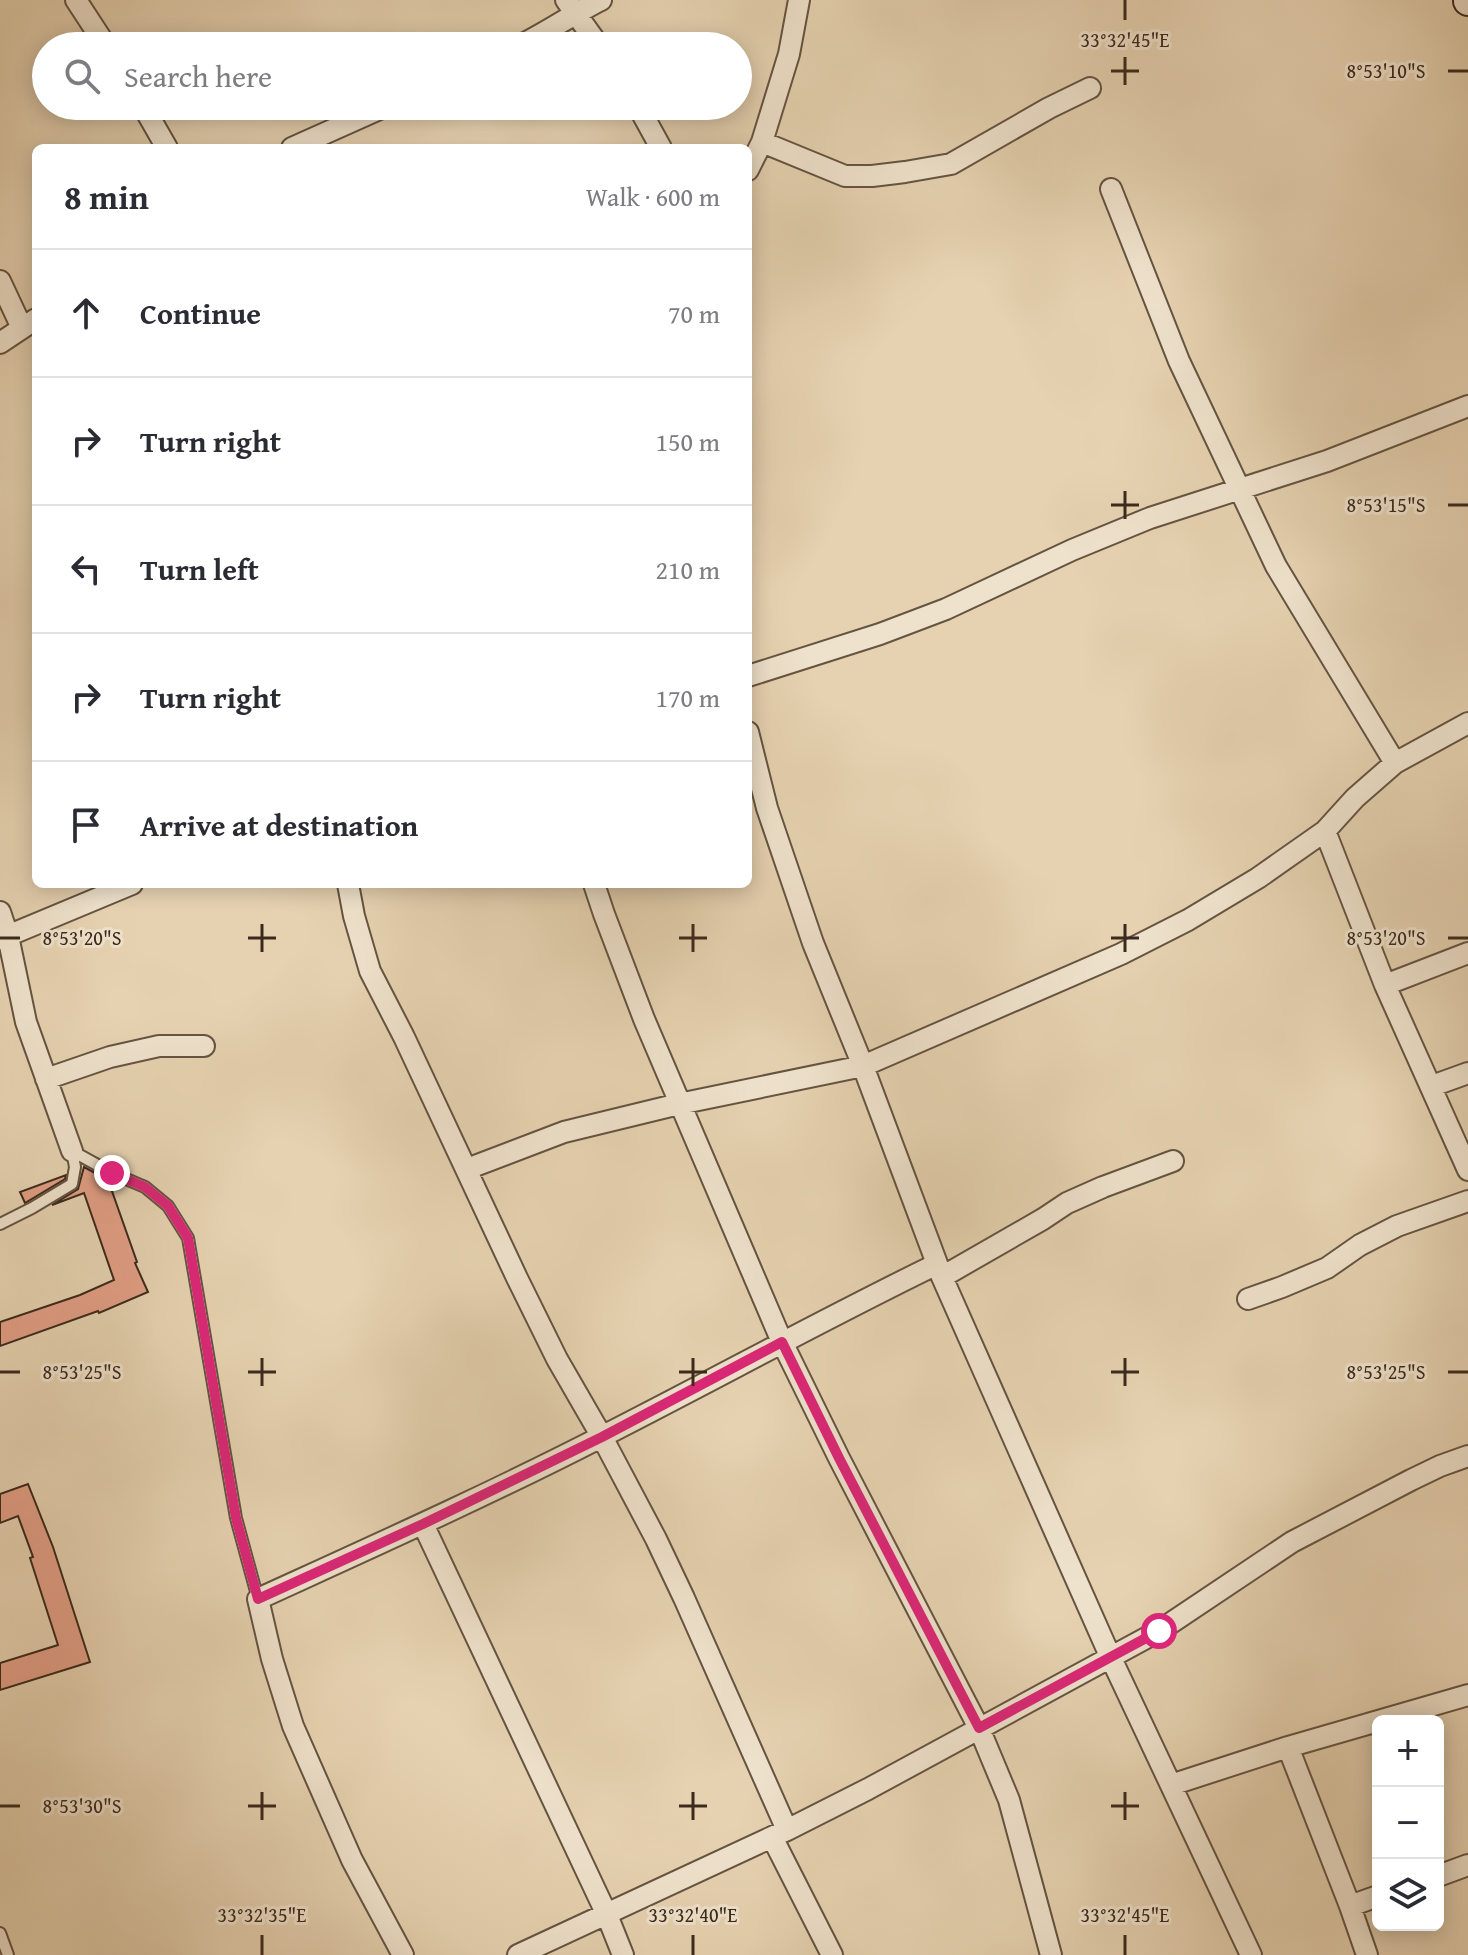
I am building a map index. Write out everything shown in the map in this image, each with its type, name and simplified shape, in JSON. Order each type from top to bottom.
[{"type":"street","points":[[76,0],[97,32]]},
{"type":"street","points":[[543,32],[570,6],[601,0]]},
{"type":"street","points":[[752,162],[762,142],[789,54],[799,0]]},
{"type":"street","points":[[570,6],[589,32]]},
{"type":"street","points":[[762,142],[845,176],[905,172],[951,164],[1090,88]]},
{"type":"street","points":[[151,120],[165,144]]},
{"type":"street","points":[[301,144],[355,120]]},
{"type":"street","points":[[646,120],[659,144]]},
{"type":"street","points":[[1111,189],[1179,361],[1276,566],[1395,763]]},
{"type":"street","points":[[0,281],[32,324],[0,343]]},
{"type":"street","points":[[752,675],[880,634],[946,609],[1072,550],[1137,524],[1327,461],[1468,406]]},
{"type":"street","points":[[467,1169],[564,1132],[679,1104],[863,1066],[1121,954],[1188,920],[1258,878],[1325,831],[1355,798],[1395,763],[1468,723]]},
{"type":"street","points":[[752,748],[767,808],[803,913],[940,1270],[1110,1656],[1251,1955]]},
{"type":"street","points":[[1325,831],[1385,985],[1468,1170]]},
{"type":"street","points":[[4,937],[122,888]]},
{"type":"street","points":[[349,888],[370,971],[557,1359],[602,1437],[684,1598],[832,1955]]},
{"type":"street","points":[[595,888],[679,1104],[782,1342],[979,1728],[1009,1800],[1051,1955]]},
{"type":"street","points":[[0,912],[26,1022],[72,1151]]},
{"type":"street","points":[[1385,985],[1468,953]]},
{"type":"street","points":[[46,1079],[110,1057],[159,1046],[204,1046]]},
{"type":"street","points":[[1432,1086],[1468,1073]]},
{"type":"street","points":[[403,1955],[352,1860],[293,1726],[272,1659],[258,1599],[423,1524],[602,1437],[782,1342],[940,1270],[1043,1219],[1067,1203],[1173,1161]]},
{"type":"street","points":[[1248,1299],[1327,1268],[1360,1245],[1397,1226],[1468,1201]]},
{"type":"street","points":[[518,1955],[780,1834],[868,1789],[1159,1631],[1292,1542],[1425,1473],[1468,1456]]},
{"type":"street","points":[[423,1524],[623,1955]]},
{"type":"street","points":[[1171,1785],[1288,1747],[1468,1695]]},
{"type":"street","points":[[1288,1747],[1367,1955]]},
{"type":"street","points":[[1444,1874],[1468,1865]]},
{"type":"street","points":[[1350,1906],[1372,1898]]},
{"type":"lane","points":[[0,1224],[72,1184],[75,1167],[72,1151]]},
{"type":"lane","points":[[72,1151],[145,1187],[168,1206],[188,1238],[236,1518],[258,1599]]},
{"type":"lane","points":[[0,1933],[8,1955]]},
{"type":"building","points":[[84,1167],[108,1180],[135,1263],[148,1292],[99,1313],[0,1346],[0,1322],[114,1280],[84,1193],[52,1205],[78,1189]]},
{"type":"building","points":[[66,1175],[65,1179],[25,1203],[20,1192]]},
{"type":"building","points":[[28,1484],[53,1547],[90,1662],[0,1690],[0,1663],[58,1645],[18,1516],[0,1523],[0,1494]]},
{"type":"route","points":[[112,1173],[145,1187],[168,1206],[188,1238],[236,1518],[258,1599],[423,1524],[602,1437],[782,1342],[979,1728],[1159,1631]]}]
